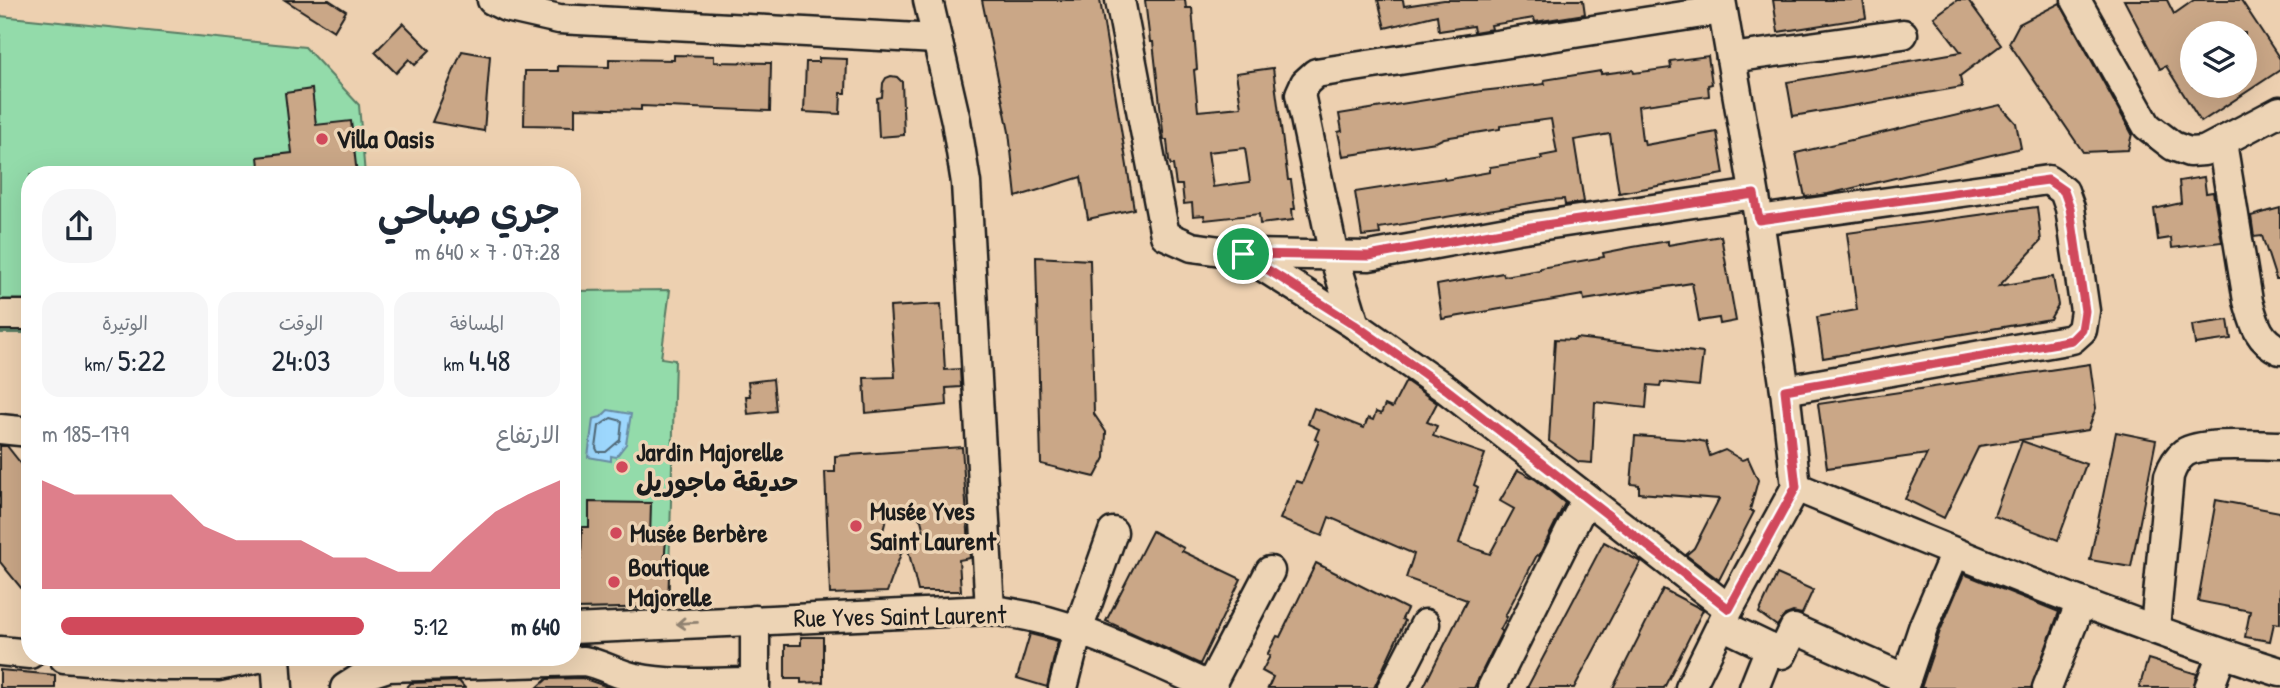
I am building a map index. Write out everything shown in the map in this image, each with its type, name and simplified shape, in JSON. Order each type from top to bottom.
[{"type":"street","points":[[492,0],[506,7],[559,19],[937,39]]},
{"type":"street","points":[[928,0],[956,121],[966,183],[990,610]]},
{"type":"street","points":[[1120,0],[1165,235],[1192,247],[1243,254],[1369,256],[1507,230],[2048,180],[2064,191],[2072,221],[2085,311],[2082,330],[2072,340],[1785,390]]},
{"type":"street","points":[[2076,0],[2147,126],[2173,146],[2189,152],[2204,150],[2280,111]]},
{"type":"street","points":[[1355,325],[1334,256],[1300,94],[1305,83],[1316,73],[1721,5],[1757,207],[1785,390],[1796,487],[1725,617],[1690,688]]},
{"type":"street","points":[[1731,58],[1903,34]]},
{"type":"street","points":[[2221,142],[2248,301],[2255,324],[2267,345],[2280,349]]},
{"type":"street","points":[[1243,254],[1355,325],[1446,389],[1586,499],[1725,617],[1782,654],[1794,629],[1904,684],[1924,625],[1955,553]]},
{"type":"street","points":[[0,315],[21,315]]},
{"type":"street","points":[[0,429],[21,431]]},
{"type":"street","points":[[2155,628],[2172,466],[2186,452],[2202,447],[2280,446]]},
{"type":"street","points":[[1796,487],[2081,602],[2222,654],[2280,672]]},
{"type":"street","points":[[1492,688],[1586,499]]},
{"type":"street","points":[[1063,688],[1078,630],[1113,532]]},
{"type":"street","points":[[1212,687],[1270,571]]},
{"type":"street","points":[[2047,688],[2081,602]]},
{"type":"street","name":"Rue Yves Saint Laurent","points":[[581,629],[990,610],[1010,612],[1078,630],[1212,687]]},
{"type":"street","points":[[581,661],[597,663],[631,678],[755,685],[755,620]]},
{"type":"street","points":[[1392,688],[1424,624]]},
{"type":"street","points":[[1754,688],[1770,648]]},
{"type":"street","points":[[0,651],[21,653]]},
{"type":"street","points":[[2209,688],[2222,654]]},
{"type":"street","points":[[150,666],[218,666]]},
{"type":"street","points":[[277,666],[278,688]]},
{"type":"street","points":[[345,688],[367,674],[387,667],[420,666]]},
{"type":"green space","points":[[0,16],[305,47],[359,105],[364,166],[21,166],[21,333],[0,333]]},
{"type":"green space","name":"Jardin Majorelle حديقة ماجوريل","points":[[670,290],[661,358],[675,360],[668,607],[581,609],[581,291]]},
{"type":"water","points":[[608,410],[631,414],[626,444],[616,457],[611,456],[611,461],[588,457],[593,419],[601,417]]},
{"type":"building","points":[[285,0],[329,0],[346,11],[334,31]]},
{"type":"building","points":[[982,0],[1100,0],[1134,209],[1088,219],[1081,177],[1016,197],[1009,132]]},
{"type":"building","points":[[1145,0],[1185,0],[1186,8],[1192,8],[1198,111],[1241,107],[1236,73],[1273,68],[1288,180],[1291,180],[1295,209],[1292,209],[1293,220],[1260,224],[1259,214],[1205,220],[1204,215],[1193,216],[1192,203],[1184,204],[1182,185],[1176,185],[1173,165],[1169,161],[1167,140],[1164,140],[1153,42],[1150,42]],"holes":[[[1245,148],[1250,182],[1213,187],[1208,152]]]},
{"type":"building","points":[[1378,0],[1403,0],[1404,6],[1444,0],[1583,0],[1585,14],[1535,22],[1534,18],[1491,25],[1492,29],[1474,32],[1473,26],[1439,31],[1437,15],[1385,28]]},
{"type":"building","points":[[1773,0],[1863,0],[1866,18],[1778,32]]},
{"type":"building","points":[[1957,0],[1968,0],[2001,45],[1960,76],[1962,87],[1793,116],[1787,82],[1961,52],[1934,17]]},
{"type":"building","points":[[2124,0],[2167,0],[2174,14],[2194,0],[2241,0],[2255,21],[2180,21],[2180,88],[2166,66],[2160,69]]},
{"type":"building","points":[[2060,3],[2132,134],[2128,150],[2083,152],[2009,43],[2019,24]]},
{"type":"building","points":[[403,23],[430,50],[415,65],[409,59],[396,73],[375,52]]},
{"type":"building","points":[[2257,24],[2280,59],[2280,70],[2257,85]]},
{"type":"building","points":[[462,51],[490,56],[484,131],[432,122]]},
{"type":"building","points":[[674,55],[714,56],[714,62],[771,63],[770,111],[641,106],[641,110],[575,108],[575,126],[524,125],[525,71],[558,71],[558,66],[609,67],[609,59],[674,60]]},
{"type":"building","points":[[1708,56],[1712,84],[1708,85],[1709,96],[1638,106],[1642,140],[1645,145],[1717,132],[1724,174],[1619,193],[1610,134],[1574,140],[1584,202],[1565,205],[1564,199],[1549,200],[1379,228],[1380,234],[1362,236],[1355,192],[1444,178],[1445,180],[1490,172],[1490,167],[1542,159],[1541,156],[1557,153],[1551,119],[1500,126],[1500,129],[1444,138],[1436,142],[1343,156],[1338,132],[1342,131],[1339,114],[1481,91],[1545,84],[1544,80],[1601,71],[1601,74],[1633,70],[1634,73],[1671,68],[1670,61]]},
{"type":"building","points":[[819,58],[847,59],[846,93],[841,93],[840,114],[804,112],[806,62],[819,62]]},
{"type":"building","points":[[891,76],[902,82],[904,135],[879,137],[877,98],[882,97],[883,83]]},
{"type":"building","name":"Villa Oasis","points":[[312,89],[316,125],[351,121],[356,166],[259,166],[258,157],[292,153],[285,93]]},
{"type":"building","points":[[2186,98],[2237,98],[2201,122]]},
{"type":"building","points":[[2000,105],[2016,123],[2021,148],[1828,194],[1805,197],[1796,153]]},
{"type":"building","points":[[2204,177],[2206,193],[2213,192],[2222,242],[2172,248],[2171,238],[2158,240],[2154,209],[2181,203],[2179,181]]},
{"type":"building","points":[[2037,207],[2041,241],[1999,286],[2053,277],[2058,305],[2050,319],[1823,358],[1817,317],[1857,310],[1847,233]]},
{"type":"building","points":[[2280,208],[2280,279],[2276,279],[2262,236],[2254,237],[2251,216]]},
{"type":"building","points":[[1721,236],[1736,321],[1720,324],[1719,318],[1699,321],[1692,283],[1584,300],[1583,295],[1442,319],[1437,285],[1503,273],[1504,276],[1540,270],[1604,257],[1603,253],[1633,247],[1668,241],[1668,245]]},
{"type":"building","points":[[1036,257],[1090,260],[1094,414],[1106,432],[1105,458],[1095,477],[1041,464]]},
{"type":"building","points":[[941,304],[945,370],[960,369],[961,387],[946,388],[947,405],[866,413],[864,378],[895,377],[890,307]]},
{"type":"building","points":[[2228,320],[2231,339],[2195,344],[2192,325]]},
{"type":"building","points":[[1576,338],[1703,353],[1699,386],[1661,382],[1660,386],[1648,385],[1646,408],[1595,402],[1592,463],[1579,462],[1549,441],[1555,339]]},
{"type":"building","points":[[2090,364],[2096,408],[2088,430],[1979,446],[1944,518],[1905,499],[1927,454],[1827,468],[1818,404]]},
{"type":"building","points":[[773,379],[776,411],[748,414],[748,382]]},
{"type":"building","points":[[1406,381],[1437,403],[1427,422],[1437,426],[1433,436],[1485,454],[1474,485],[1478,487],[1459,543],[1490,554],[1514,509],[1500,501],[1518,470],[1535,479],[1565,503],[1505,616],[1507,617],[1500,630],[1502,631],[1474,688],[1423,688],[1467,600],[1406,578],[1414,554],[1329,517],[1322,536],[1280,519],[1296,481],[1302,483],[1319,441],[1315,439],[1319,429],[1308,424],[1314,408],[1364,428],[1368,418],[1373,420],[1376,412],[1381,414],[1385,405],[1392,408]]},
{"type":"building","points":[[2116,432],[2156,440],[2131,567],[2090,560]]},
{"type":"building","points":[[1635,436],[1696,440],[1706,442],[1710,456],[1725,450],[1742,460],[1748,458],[1758,480],[1750,510],[1754,512],[1719,580],[1686,555],[1694,548],[1719,499],[1639,493],[1639,485],[1631,484]]},
{"type":"building","points":[[2022,441],[2086,464],[2058,540],[1994,516]]},
{"type":"building","points":[[0,446],[7,446],[21,464],[21,588],[0,562]]},
{"type":"building","name":"Musée Yves Saint Laurent","points":[[962,447],[970,558],[959,560],[961,591],[918,591],[908,549],[919,542],[924,532],[921,520],[912,510],[897,509],[886,519],[881,539],[902,551],[887,592],[830,594],[825,472],[835,472],[835,456]]},
{"type":"building","points":[[2216,500],[2280,512],[2280,624],[2274,623],[2270,641],[2245,637],[2250,611],[2198,601]]},
{"type":"building","points":[[589,502],[651,503],[650,539],[666,540],[663,575],[669,575],[668,607],[581,609],[582,527],[589,527]]},
{"type":"building","points":[[1152,531],[1184,548],[1182,551],[1241,579],[1200,664],[1106,621]]},
{"type":"building","points":[[1604,542],[1641,562],[1574,688],[1527,688]]},
{"type":"building","points":[[1316,563],[1407,609],[1402,619],[1405,621],[1374,688],[1268,688],[1273,677],[1262,671],[1270,656],[1267,655],[1277,636],[1280,637]]},
{"type":"building","points":[[1777,574],[1813,590],[1802,614],[1793,612],[1785,615],[1777,626],[1759,613]]},
{"type":"building","points":[[1964,574],[2059,612],[2031,688],[1921,688],[1940,631]]},
{"type":"building","points":[[1663,589],[1703,610],[1664,688],[1613,688]]},
{"type":"building","points":[[1030,634],[1058,641],[1047,687],[1017,678]]},
{"type":"building","points":[[801,637],[823,637],[823,682],[801,683],[801,679],[785,679],[785,645],[801,645]]},
{"type":"building","points":[[2148,659],[2197,674],[2193,688],[2139,688]]},
{"type":"building","points":[[0,670],[55,675],[55,688],[0,688]]},
{"type":"building","points":[[582,678],[611,688],[537,688],[547,679]]},
{"type":"building","points":[[459,681],[465,688],[406,688],[411,683]]},
{"type":"place","name":"Villa Oasis","points":[[322,139]]},
{"type":"place","name":"Jardin Majorelle حديقة ماجوريل","points":[[622,467]]},
{"type":"place","name":"Musée Yves Saint Laurent","points":[[856,526]]},
{"type":"place","name":"Musée Berbère","points":[[616,533]]},
{"type":"place","name":"Boutique Majorelle","points":[[614,582]]},
{"type":"route","points":[[2048,180],[2064,191],[2070,208],[2085,311],[2082,330],[2072,340],[1785,390],[1796,487],[1729,609],[1446,389],[1355,325],[1243,254],[1369,256],[1474,236],[1754,194],[1759,220],[2048,180]]}]
